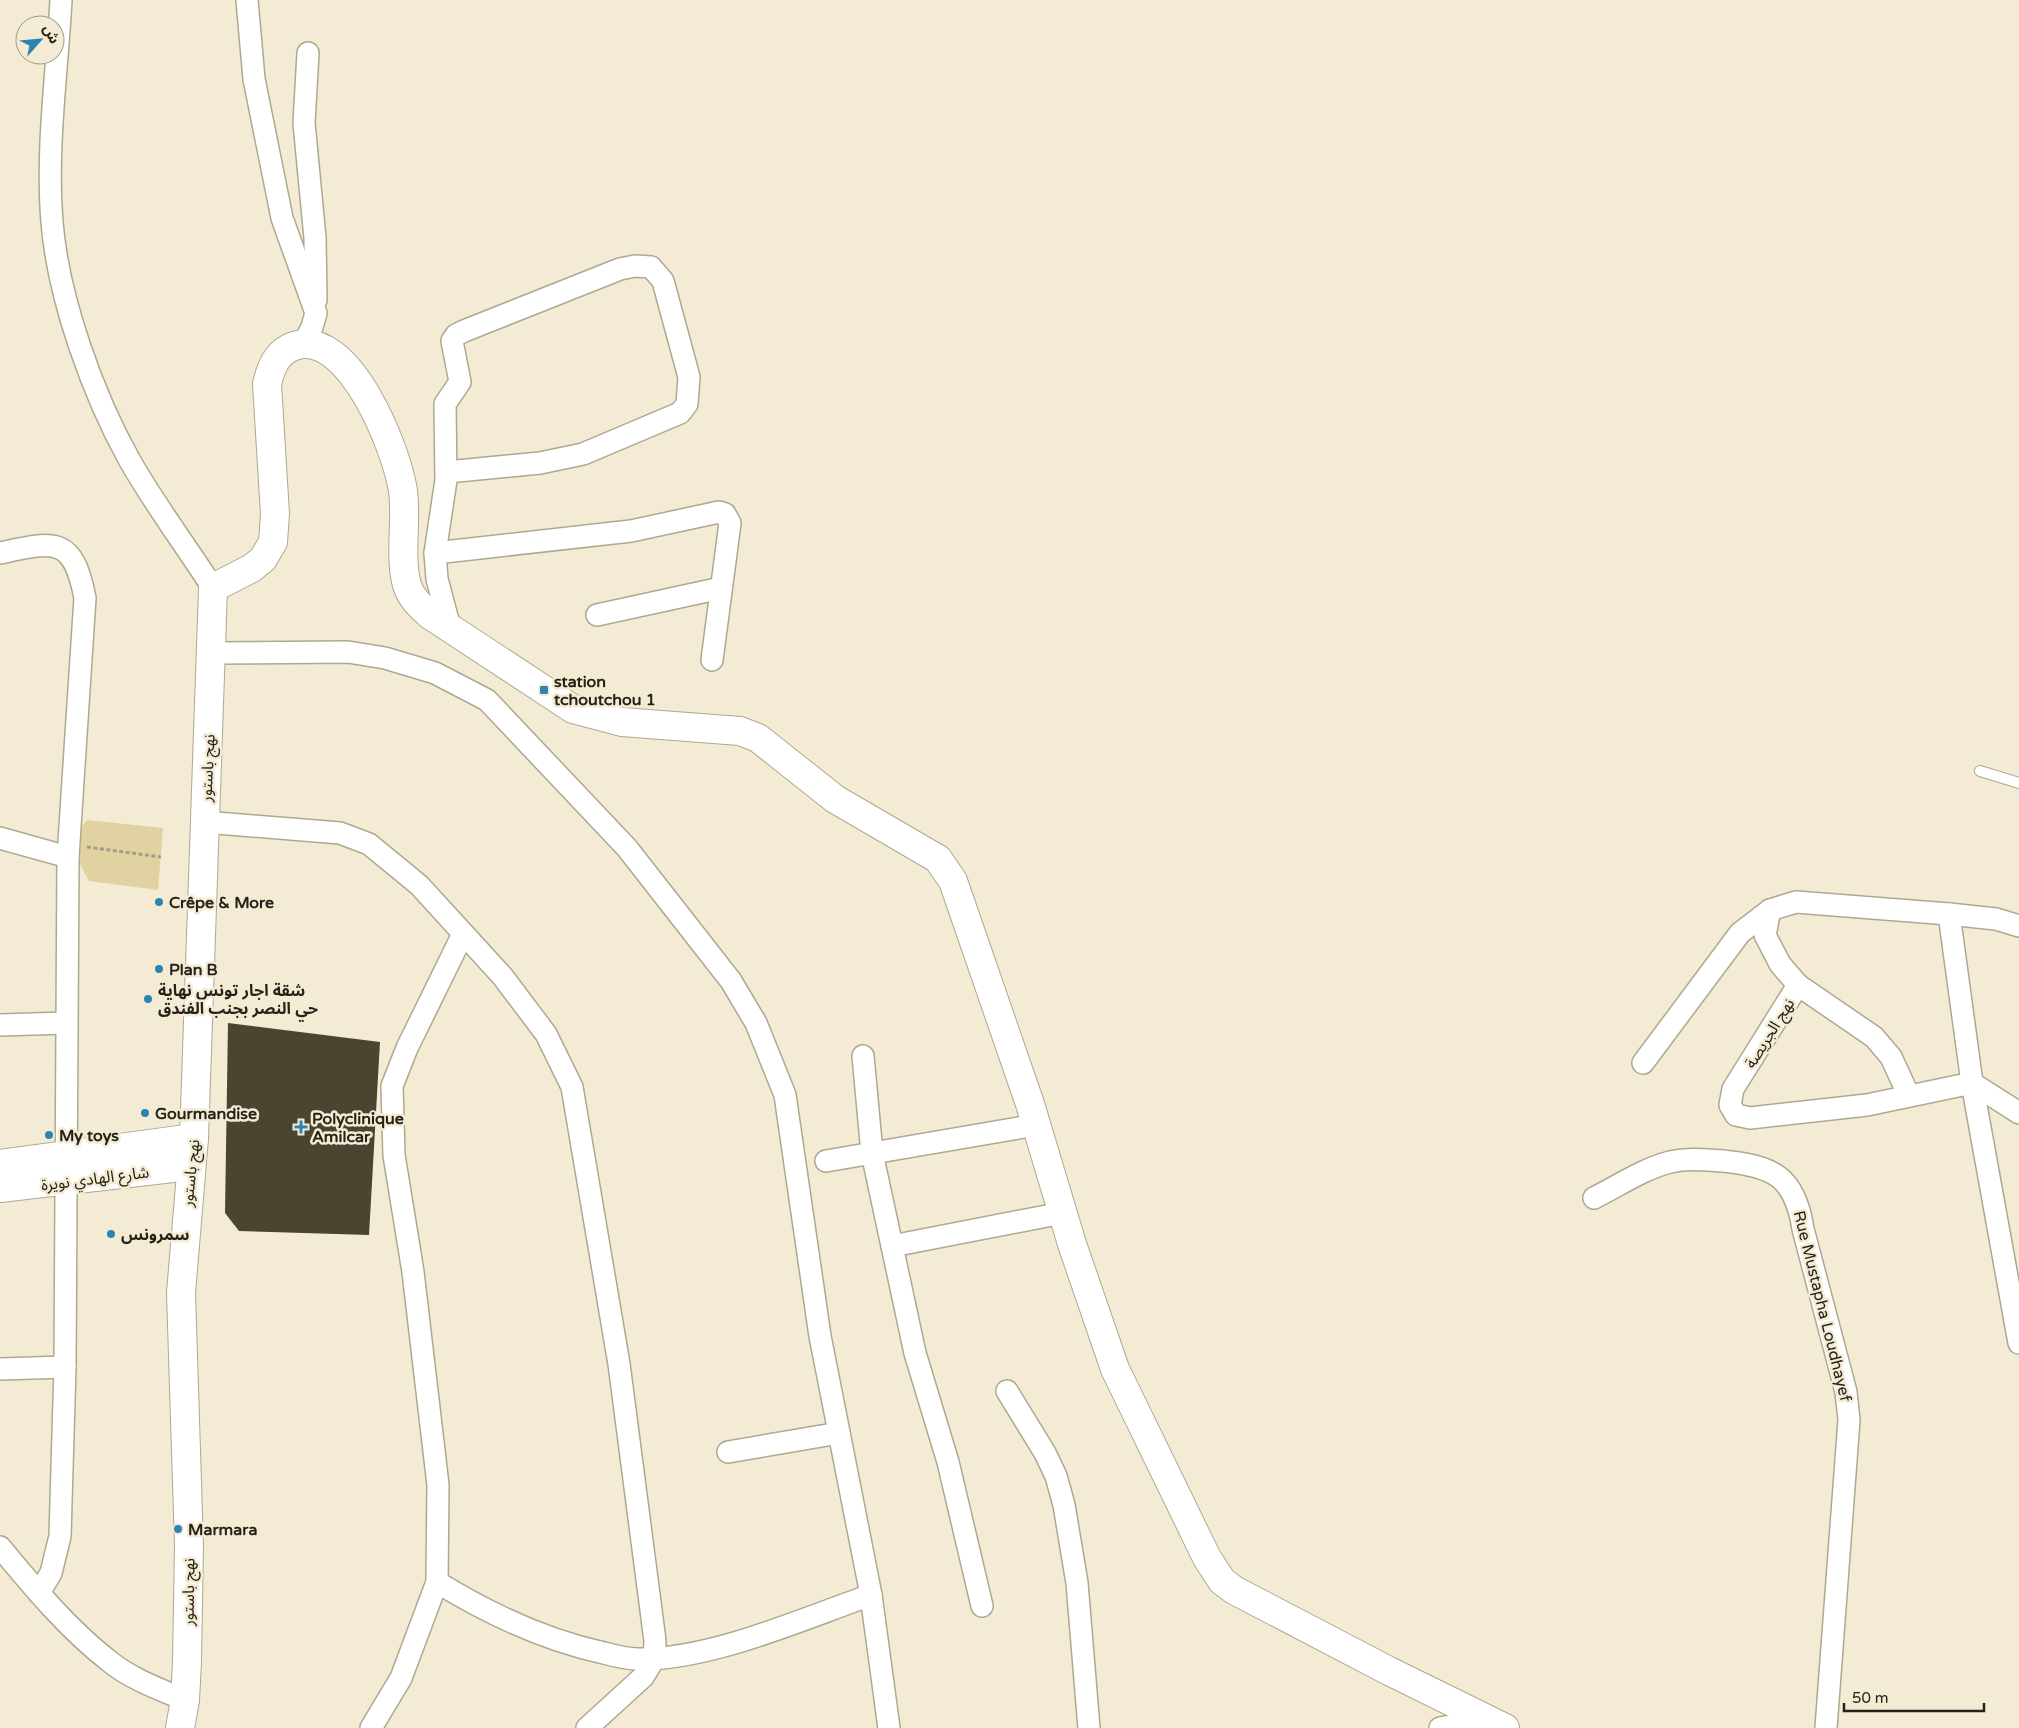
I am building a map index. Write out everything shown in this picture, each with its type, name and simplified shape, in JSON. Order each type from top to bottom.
[{"type":"street","points":[[61,0],[50,132],[50,183],[52,224],[57,263],[69,312],[107,414],[130,461],[213,588],[252,568],[263,558],[273,542],[274,514],[267,384],[270,369],[283,352],[304,343],[327,349],[340,360],[371,403],[396,461],[405,511],[404,572],[408,588],[415,602],[430,615],[573,709],[622,722],[740,731],[758,738],[836,799],[938,859],[953,881],[1036,1125],[1062,1213],[1115,1369],[1196,1540],[1222,1580],[1234,1590],[1496,1724]]},
{"type":"street","points":[[247,0],[254,79],[282,218],[316,313]]},
{"type":"street","points":[[304,343],[316,313],[315,238],[304,123],[308,53]]},
{"type":"street","points":[[447,472],[540,463],[584,454],[680,413],[687,404],[689,377],[663,282],[651,267],[635,266],[620,269],[456,335],[452,341],[460,382],[445,404],[447,472],[434,553],[437,579],[450,628]]},
{"type":"street","points":[[434,553],[631,531],[719,512],[728,516],[730,523],[712,660]]},
{"type":"street","points":[[0,553],[36,545],[54,544],[67,552],[75,563],[82,581],[85,598],[68,850],[65,1367],[60,1536],[51,1573],[39,1593]]},
{"type":"street","name":"نهج باستور","points":[[180,1728],[185,1700],[189,1545],[181,1293],[190,1166],[194,1138],[213,588]]},
{"type":"street","points":[[598,615],[721,588]]},
{"type":"street","points":[[212,653],[348,652],[385,658],[435,673],[487,700],[627,848],[731,981],[756,1023],[785,1096],[820,1336],[871,1595],[889,1728]]},
{"type":"street","points":[[204,822],[340,833],[369,844],[419,885],[503,977],[546,1034],[572,1087],[619,1364],[655,1641],[654,1659],[643,1677],[587,1728]]},
{"type":"street","points":[[0,838],[68,850]]},
{"type":"street","points":[[1643,1063],[1740,933],[1770,910],[1796,902],[1996,919],[2019,926]]},
{"type":"street","name":"نهج الجريصة","points":[[1770,910],[1765,935],[1780,964],[1798,985],[1733,1089],[1730,1105],[1736,1115],[1750,1118],[1867,1105],[1972,1083]]},
{"type":"street","points":[[1949,914],[1962,1024],[2019,1343]]},
{"type":"street","points":[[371,1728],[401,1678],[437,1582],[438,1485],[413,1272],[394,1155],[392,1086],[407,1048],[463,934]]},
{"type":"street","points":[[1798,985],[1874,1036],[1891,1057],[1909,1096]]},
{"type":"street","points":[[0,1025],[66,1023]]},
{"type":"street","points":[[863,1056],[872,1153],[915,1353],[948,1462],[982,1606]]},
{"type":"street","points":[[1972,1083],[2019,1113]]},
{"type":"street","points":[[826,1161],[1036,1125]]},
{"type":"street","name":"شارع الهادي نويرة","points":[[0,1188],[66,1169],[194,1138]]},
{"type":"street","name":"Rue Mustapha Loudhayef","points":[[1594,1198],[1669,1162],[1691,1159],[1744,1163],[1767,1169],[1782,1180],[1794,1194],[1800,1207],[1803,1229],[1846,1392],[1850,1420],[1826,1728]]},
{"type":"street","name":"شارع الهادي نويرة","points":[[0,1164],[66,1169],[190,1166]]},
{"type":"street","points":[[892,1246],[1062,1213]]},
{"type":"street","points":[[0,1369],[65,1367]]},
{"type":"street","points":[[1007,1391],[1045,1452],[1056,1476],[1064,1505],[1077,1583],[1089,1728]]},
{"type":"street","points":[[728,1452],[839,1433]]},
{"type":"street","points":[[0,1547],[39,1593],[110,1662],[138,1679],[185,1700]]},
{"type":"street","points":[[437,1582],[489,1612],[533,1632],[582,1649],[635,1659],[654,1659],[690,1654],[728,1644],[871,1595]]},
{"type":"street","points":[[1440,1728],[1496,1724]]},
{"type":"lane","points":[[1980,771],[2019,783]]},
{"type":"path","points":[[68,850],[161,858]]},
{"type":"shaded area","points":[[87,820],[163,828],[158,890],[89,881],[69,844]]},
{"type":"building","name":"Polyclinique Amilcar","points":[[228,1023],[380,1042],[369,1235],[239,1231],[225,1213]]},
{"type":"place","name":"station tchoutchou 1","points":[[544,690]]},
{"type":"place","name":"Crêpe & More","points":[[159,902]]},
{"type":"place","name":"Plan B","points":[[159,969]]},
{"type":"place","name":"شقة اجار تونس نهاية حي النصر بجنب الفندق","points":[[148,999]]},
{"type":"place","name":"Gourmandise","points":[[145,1113]]},
{"type":"place","name":"Polyclinique Amilcar","points":[[301,1127]]},
{"type":"place","name":"My toys","points":[[49,1135]]},
{"type":"place","name":"سمرونس","points":[[111,1234]]},
{"type":"place","name":"Marmara","points":[[178,1529]]}]
